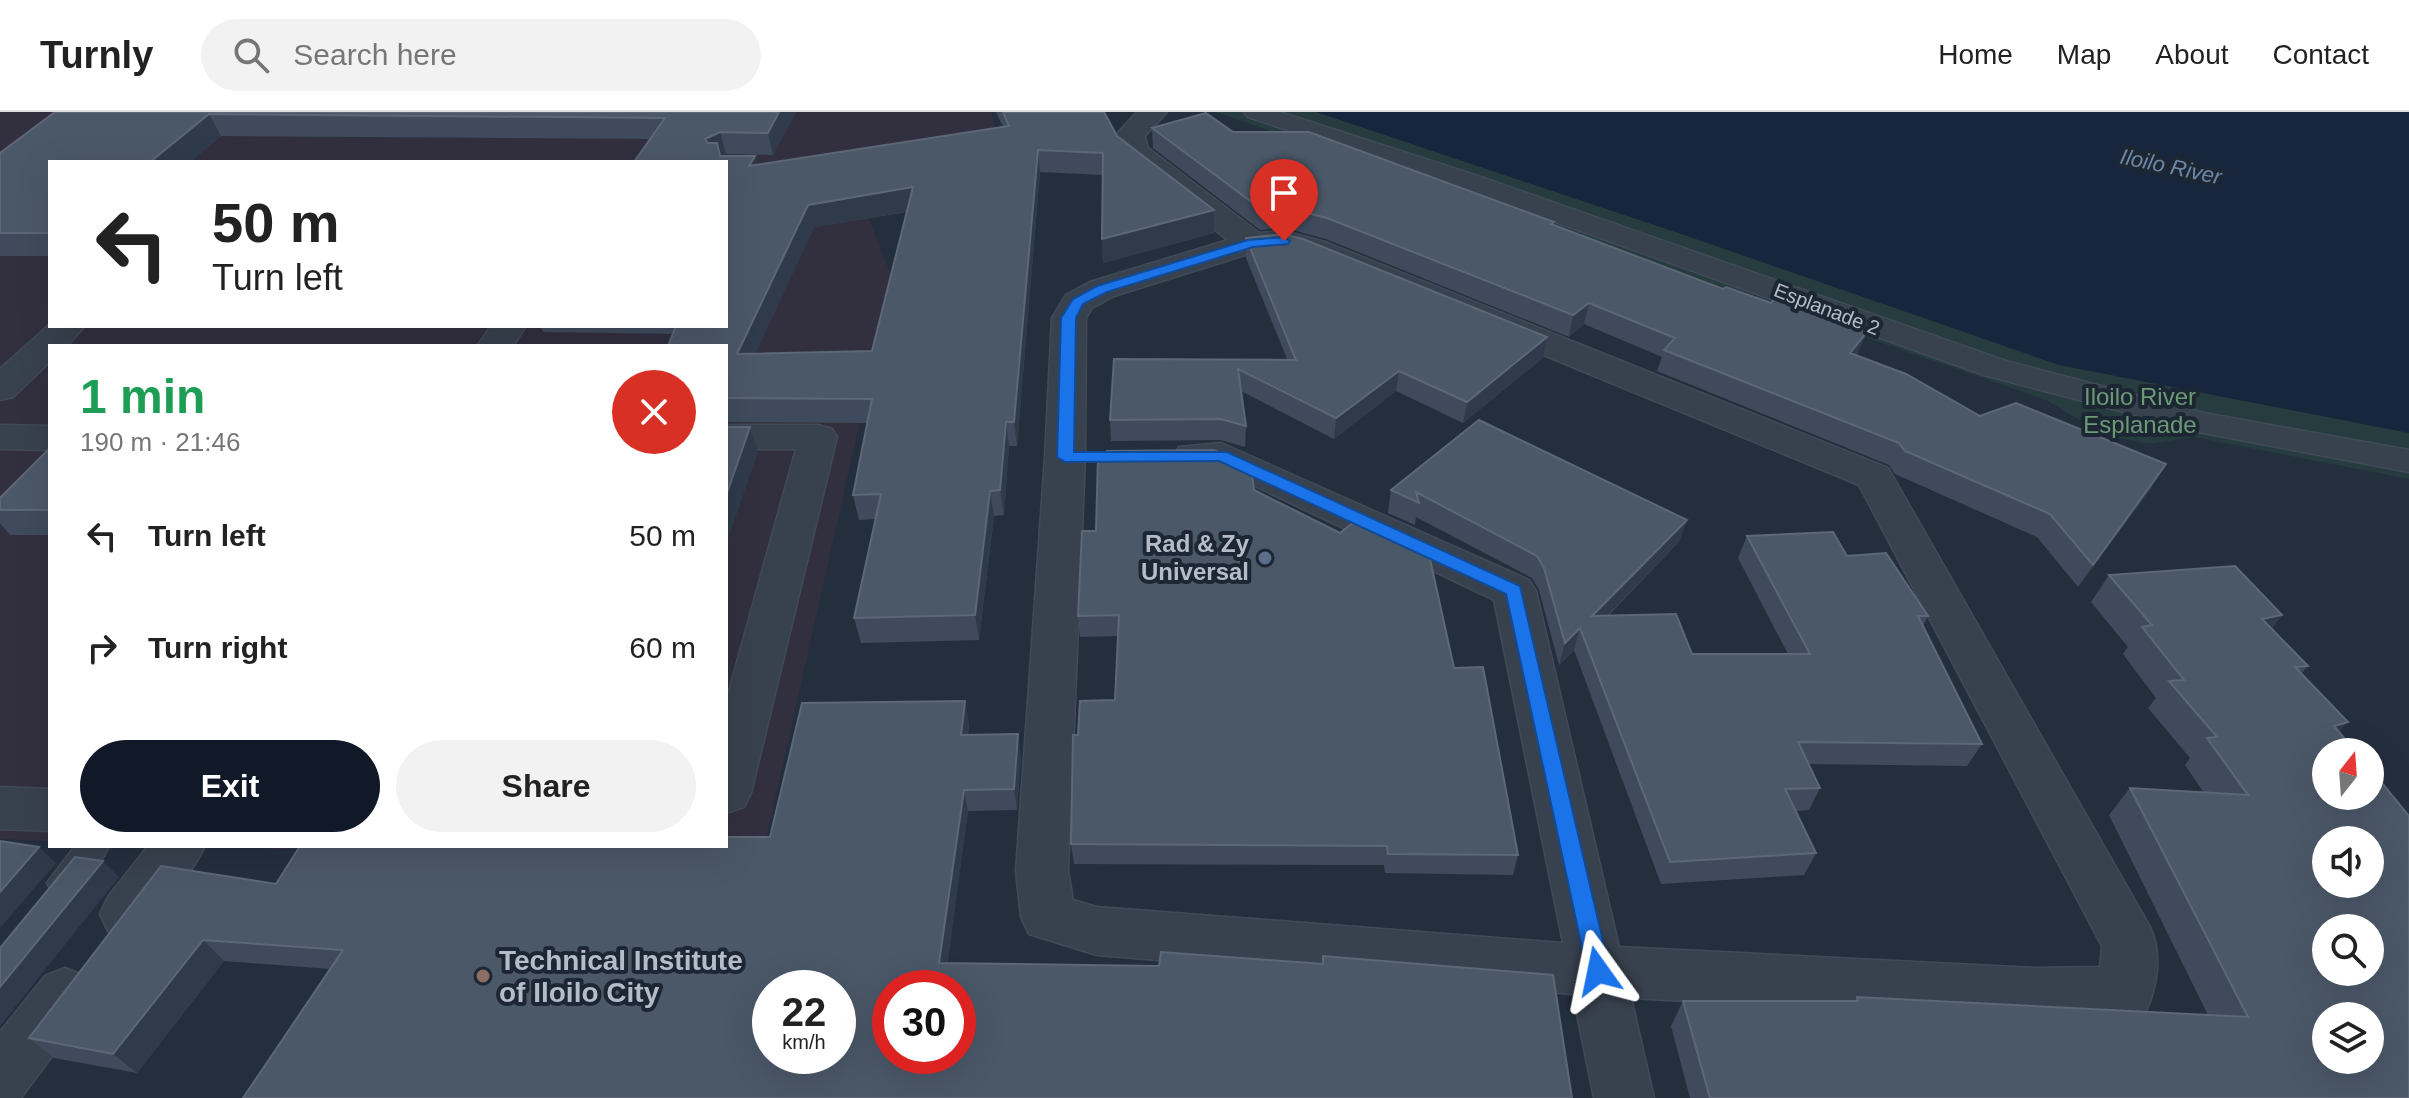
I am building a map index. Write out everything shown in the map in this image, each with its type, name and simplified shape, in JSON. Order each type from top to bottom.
[{"type":"street","points":[[1153,112],[1130,135],[1134,152],[1252,243]]},
{"type":"street","name":"Esplanade 2","points":[[1256,112],[1469,182],[1995,368],[2203,423],[2409,461]]},
{"type":"street","points":[[1284,241],[1314,249],[1874,477],[2130,944],[2126,993],[2036,994],[1598,971],[1097,931],[1048,917],[1042,871],[1089,457],[1069,318],[1078,302],[1102,289],[1252,243],[1284,241]]},
{"type":"street","points":[[49,344],[66,328]]},
{"type":"street","points":[[0,389],[48,345]]},
{"type":"street","points":[[0,437],[48,438]]},
{"type":"street","points":[[728,437],[818,437],[728,785]]},
{"type":"street","points":[[1159,456],[1221,455],[1514,591],[1624,1098]]},
{"type":"street","points":[[0,808],[48,810]]},
{"type":"street","points":[[0,1078],[177,848]]},
{"type":"lane","points":[[47,902],[92,848]]},
{"type":"shaded area","points":[[0,112],[991,112],[1000,144],[849,168],[892,278],[763,853],[254,848],[728,848],[728,344],[48,344],[48,841],[0,839]]},
{"type":"green space","name":"Iloilo River Esplanade","points":[[1216,112],[1316,112],[2409,418],[2409,479],[2194,437],[2149,444],[2105,435],[2046,400]]},
{"type":"water","name":"Iloilo River","points":[[1316,112],[2409,112],[2409,433],[2059,365]]},
{"type":"building","points":[[55,112],[779,112],[768,133],[720,132],[705,139],[708,143],[717,143],[720,156],[755,156],[749,166],[1009,126],[1003,112],[1104,112],[1117,136],[1214,210],[1102,239],[1103,153],[1038,150],[1014,422],[1006,422],[1000,490],[990,491],[975,615],[854,618],[881,494],[853,495],[872,399],[728,398],[728,344],[669,344],[675,328],[728,328],[728,160],[635,160],[665,118],[209,114],[152,160],[48,160],[48,233],[0,233],[0,153]],"holes":[[[913,187],[872,351],[737,354],[808,205]]]},
{"type":"building","points":[[1206,113],[1233,132],[1309,132],[1554,222],[1551,224],[1723,289],[1726,287],[1771,303],[1774,299],[1867,332],[1850,353],[1906,374],[1980,416],[2016,403],[2166,464],[2093,565],[2050,514],[1905,451],[1899,443],[1664,350],[1675,338],[1589,303],[1573,315],[1327,218],[1286,208],[1261,209],[1152,128]]},
{"type":"building","points":[[1284,234],[1547,337],[1467,402],[1399,371],[1336,418],[1238,369],[1246,426],[1221,419],[1110,420],[1114,359],[1296,360],[1246,238]]},
{"type":"building","points":[[1479,420],[1687,520],[1592,616],[1676,614],[1692,654],[1810,654],[1747,536],[1833,532],[1847,556],[1886,553],[1928,616],[1918,616],[1982,744],[1798,742],[1820,788],[1785,789],[1816,853],[1670,862],[1580,628],[1565,643],[1544,568],[1537,556],[1416,492],[1419,503],[1391,490]]},
{"type":"building","points":[[728,427],[750,427],[728,490]]},
{"type":"building","points":[[48,450],[48,510],[0,510],[0,498]]},
{"type":"building","points":[[1214,450],[1251,467],[1254,490],[1340,533],[1359,518],[1428,550],[1454,668],[1483,667],[1518,855],[1388,854],[1387,846],[1071,844],[1073,735],[1078,735],[1080,701],[1115,700],[1119,615],[1078,616],[1082,531],[1096,531],[1098,456],[1107,456],[1107,451]]},
{"type":"building","points":[[2235,566],[2282,615],[2262,619],[2308,666],[2295,667],[2348,722],[2334,726],[2344,738],[2312,738],[2312,810],[2384,810],[2384,785],[2409,816],[2409,1098],[1710,1098],[1683,1001],[1858,1001],[1857,997],[2248,1017],[2130,788],[2248,795],[2207,738],[2217,737],[2169,681],[2184,680],[2142,627],[2152,625],[2109,575]]},
{"type":"building","points":[[965,701],[961,735],[1018,734],[1014,789],[964,790],[939,963],[1159,966],[1161,952],[1323,964],[1323,956],[1553,975],[1572,1098],[243,1098],[343,950],[203,940],[113,1054],[29,1038],[161,866],[276,884],[299,848],[728,848],[728,837],[770,837],[802,703]]},
{"type":"building","points":[[0,841],[39,847],[0,892]]},
{"type":"building","points":[[75,857],[103,861],[0,987],[0,948]]},
{"type":"place","name":"Rad & Zy Universal","points":[[1265,558]]},
{"type":"place","name":"Technical Institute of Iloilo City","points":[[483,976]]},
{"type":"route","points":[[1284,241],[1252,243],[1102,289],[1078,302],[1069,318],[1065,457],[1221,455],[1514,591],[1598,971]]}]
